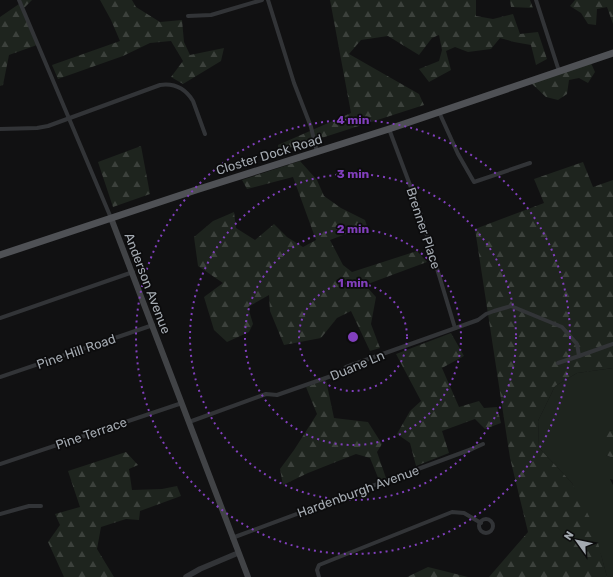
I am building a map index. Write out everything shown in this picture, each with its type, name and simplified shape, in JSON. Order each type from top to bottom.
[{"type":"main road","name":"Closter Dock Road","points":[[0,255],[389,129],[613,54]]},
{"type":"main road","name":"Anderson Avenue","points":[[111,218],[133,272],[232,538],[248,577]]},
{"type":"street","name":"Anderson Avenue","points":[[19,0],[111,218]]},
{"type":"street","points":[[188,16],[221,13],[262,0]]},
{"type":"street","points":[[268,0],[294,84],[311,127],[317,152]]},
{"type":"street","points":[[536,0],[559,71]]},
{"type":"street","points":[[0,129],[37,128],[48,126],[160,85],[171,85],[181,88],[190,96],[205,134]]},
{"type":"street","points":[[440,112],[458,154],[474,182],[530,162]]},
{"type":"street","name":"Brenner Place","points":[[389,129],[419,209],[455,328]]},
{"type":"street","points":[[0,318],[133,272]]},
{"type":"street","name":"Duane Ln","points":[[189,422],[266,394],[277,395],[340,373],[346,367],[478,320],[486,314],[511,306],[562,327],[577,344],[579,356]]},
{"type":"street","name":"Pine Hill Road","points":[[0,377],[153,325]]},
{"type":"street","points":[[558,363],[613,344]]},
{"type":"street","name":"Pine Terrace","points":[[0,464],[182,403]]},
{"type":"street","name":"Hardenburgh Avenue","points":[[232,538],[483,444]]},
{"type":"street","points":[[0,514],[29,506],[41,506]]},
{"type":"street","points":[[319,577],[317,570],[319,565],[452,512],[464,513],[481,523]]},
{"type":"street","points":[[186,577],[198,570],[238,553]]},
{"type":"green space","points":[[18,0],[32,0],[22,10],[37,45],[9,55],[3,85],[0,86],[0,17],[19,4]]},
{"type":"green space","points":[[100,0],[132,0],[136,7],[160,22],[182,20],[184,42],[190,55],[224,48],[221,61],[183,84],[171,77],[183,61],[171,41],[150,43],[123,56],[58,79],[52,65],[120,41]]},
{"type":"green space","points":[[330,0],[476,0],[476,16],[493,19],[513,14],[520,34],[538,32],[547,59],[536,65],[531,45],[500,38],[491,49],[468,52],[455,47],[446,51],[451,70],[429,82],[419,69],[439,61],[442,50],[439,35],[432,38],[419,55],[388,36],[361,40],[349,54],[419,94],[424,105],[278,152],[278,145],[351,113]]},
{"type":"green space","points":[[510,0],[530,0],[533,8],[511,7]]},
{"type":"green space","points":[[575,0],[613,0],[613,24],[607,7],[597,9],[596,25],[588,24],[581,13],[570,6]]},
{"type":"green space","points":[[591,63],[595,72],[588,83],[579,78],[569,80],[567,94],[558,100],[546,97],[531,83]]},
{"type":"green space","points":[[141,146],[150,194],[113,207],[98,162]]},
{"type":"green space","points":[[300,161],[317,180],[324,196],[341,208],[365,220],[367,226],[330,240],[343,265],[352,272],[417,251],[427,262],[365,285],[376,297],[371,324],[380,348],[370,351],[351,311],[337,318],[321,338],[284,345],[270,311],[269,295],[248,307],[253,324],[249,332],[227,342],[214,330],[204,297],[223,283],[198,266],[194,237],[213,221],[234,212],[236,228],[255,240],[274,224],[287,237],[303,247],[316,240],[293,177],[247,189],[242,180]]},
{"type":"green space","points":[[583,162],[593,187],[613,180],[613,368],[577,373],[555,386],[538,421],[539,448],[572,483],[593,524],[607,577],[489,577],[528,532],[510,458],[475,229],[544,203],[534,179]]},
{"type":"green space","points":[[451,333],[464,356],[442,368],[459,407],[479,401],[484,408],[497,407],[501,423],[485,429],[475,419],[442,431],[449,453],[416,466],[410,443],[397,434],[410,411],[421,401],[396,354]]},
{"type":"green space","points":[[613,368],[613,431],[610,430],[606,455],[613,458],[613,480],[610,479],[613,485],[613,577],[607,577],[601,555],[572,483],[539,448],[538,421],[555,386],[577,373]]},
{"type":"green space","points":[[326,380],[334,418],[368,422],[382,444],[377,452],[386,478],[379,480],[370,458],[356,454],[308,473],[283,485],[280,469],[317,414],[306,387]]},
{"type":"green space","points":[[609,430],[613,431],[613,458],[606,455],[603,443]]},
{"type":"green space","points":[[126,452],[138,465],[129,469],[132,490],[162,489],[177,486],[181,496],[140,511],[139,520],[126,519],[101,527],[97,549],[114,577],[64,577],[48,542],[60,525],[55,514],[80,507],[68,471]]},
{"type":"green space","points":[[428,567],[468,577],[407,577]]}]
